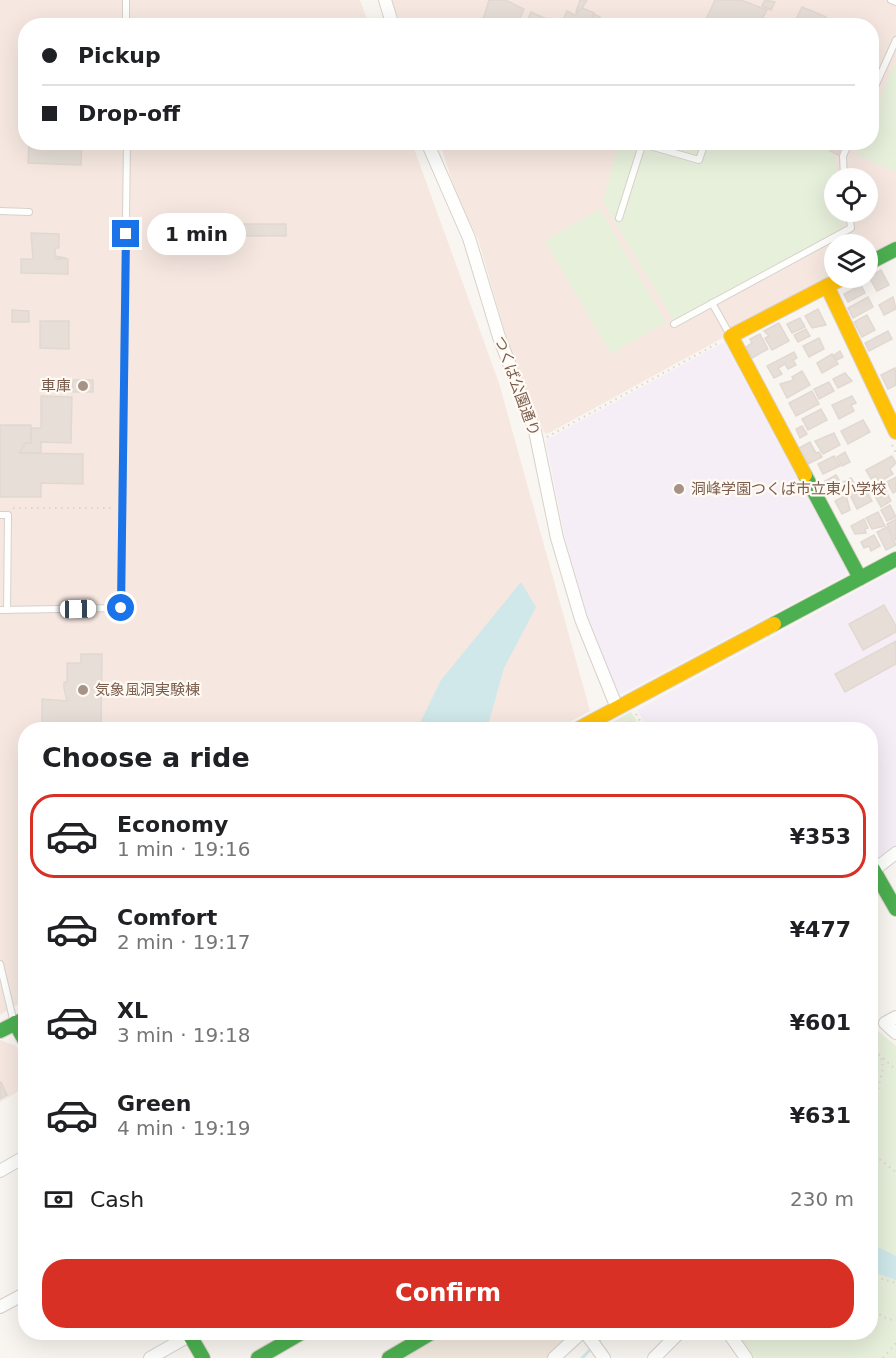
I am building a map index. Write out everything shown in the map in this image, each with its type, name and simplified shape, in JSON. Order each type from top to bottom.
[{"type":"street","points":[[385,0],[391,18]]},
{"type":"street","name":"つくば公園通り","points":[[430,150],[469,238],[499,337],[535,431],[557,538],[581,619],[615,703]]},
{"type":"street","points":[[878,258],[896,249]]},
{"type":"street","points":[[824,288],[731,336],[860,578]]},
{"type":"street","points":[[828,288],[891,409],[893,437]]},
{"type":"street","points":[[591,722],[896,558]]},
{"type":"street","points":[[878,866],[896,853]]},
{"type":"street","points":[[878,880],[896,909]]},
{"type":"street","points":[[896,1017],[885,1023],[896,1033]]},
{"type":"street","points":[[0,1030],[18,1021]]},
{"type":"street","points":[[0,1171],[18,1161]]},
{"type":"street","points":[[0,1307],[18,1297]]},
{"type":"street","points":[[150,1358],[180,1340]]},
{"type":"street","points":[[194,1340],[203,1358]]},
{"type":"street","points":[[258,1358],[289,1340]]},
{"type":"street","points":[[389,1358],[420,1340]]},
{"type":"street","points":[[554,1358],[575,1340]]},
{"type":"street","points":[[590,1340],[604,1358]]},
{"type":"street","points":[[654,1358],[672,1340]]},
{"type":"street","points":[[734,1340],[746,1358]]},
{"type":"lane","points":[[126,0],[126,18]]},
{"type":"lane","points":[[891,0],[896,2]]},
{"type":"lane","points":[[879,78],[896,40]]},
{"type":"lane","points":[[0,515],[8,515],[4,610],[121,608],[127,150]]},
{"type":"lane","points":[[620,218],[641,150]]},
{"type":"lane","points":[[666,150],[699,160],[702,150]]},
{"type":"lane","points":[[844,168],[843,156],[846,150]]},
{"type":"lane","points":[[0,211],[29,212]]},
{"type":"lane","points":[[674,324],[851,228],[850,222]]},
{"type":"lane","points":[[712,303],[731,336]]},
{"type":"lane","points":[[0,964],[18,1014]]},
{"type":"path","points":[[535,431],[544,438],[731,336]]},
{"type":"path","points":[[893,437],[896,453]]},
{"type":"path","points":[[13,508],[122,508]]},
{"type":"path","points":[[630,722],[633,709],[641,722]]},
{"type":"path","points":[[878,1053],[896,1070]]},
{"type":"path","points":[[878,1090],[883,1068],[881,1056]]},
{"type":"path","points":[[878,1158],[896,1172]]},
{"type":"path","points":[[878,1277],[896,1283]]},
{"type":"path","points":[[878,1312],[896,1321]]},
{"type":"path","points":[[883,1358],[896,1343]]},
{"type":"shaded area","points":[[0,0],[360,0],[366,18],[18,18],[18,150],[415,150],[499,383],[590,711],[570,722],[18,722],[18,1004],[0,1015]]},
{"type":"shaded area","points":[[390,0],[896,0],[896,243],[878,253],[878,234],[824,234],[824,282],[547,434],[544,432],[510,350],[478,239],[457,197],[442,150],[879,150],[879,18],[396,18]]},
{"type":"shaded area","name":"洞峰学園つくば市立東小学校","points":[[724,342],[847,571],[846,575],[620,695],[601,665],[573,577],[546,443],[548,439]]},
{"type":"shaded area","points":[[896,570],[896,847],[878,859],[878,722],[645,722],[637,710]]},
{"type":"shaded area","points":[[0,1040],[16,1046],[18,1050],[18,1092],[0,1102]]},
{"type":"shaded area","points":[[430,1340],[567,1340],[548,1358],[400,1358]]},
{"type":"green space","points":[[896,60],[896,172],[856,155],[858,150],[879,150],[879,102]]},
{"type":"green space","points":[[616,150],[834,150],[837,168],[824,168],[824,222],[843,222],[844,228],[833,234],[824,234],[824,239],[674,321],[603,202]]},
{"type":"green space","points":[[600,209],[666,322],[611,354],[545,241]]},
{"type":"green space","points":[[631,712],[637,722],[613,722]]},
{"type":"green space","points":[[878,1031],[896,1046],[896,1358],[746,1358],[734,1340],[878,1340]]},
{"type":"water","points":[[521,582],[536,607],[504,668],[489,722],[420,722],[441,680]]},
{"type":"water","points":[[878,1247],[896,1256],[896,1280],[878,1274]]},
{"type":"building","points":[[489,0],[505,0],[524,9],[520,18],[483,18]]},
{"type":"building","points":[[580,0],[587,0],[579,13],[576,12]]},
{"type":"building","points":[[715,0],[741,0],[767,10],[762,18],[707,18]]},
{"type":"building","points":[[765,0],[775,2],[771,10],[762,6]]},
{"type":"building","points":[[802,7],[826,17],[826,18],[797,18]]},
{"type":"building","points":[[582,8],[594,13],[592,18],[564,18],[567,11],[575,15]]},
{"type":"building","points":[[531,12],[544,18],[528,18]]},
{"type":"building","points":[[29,150],[82,150],[81,165],[28,163]]},
{"type":"building","points":[[831,150],[840,150],[838,155]]},
{"type":"building","points":[[226,221],[238,221],[238,224],[286,224],[286,236],[226,236]]},
{"type":"building","points":[[31,233],[59,234],[59,248],[55,248],[55,256],[66,258],[55,259],[68,259],[68,274],[21,273],[21,259],[33,259]]},
{"type":"building","points":[[881,270],[889,285],[877,291],[875,288],[878,288],[878,272]]},
{"type":"building","points":[[855,288],[862,288],[865,293],[848,302],[844,294]]},
{"type":"building","points":[[868,297],[873,307],[853,318],[848,308]]},
{"type":"building","points":[[893,297],[896,309],[884,315],[879,305]]},
{"type":"building","points":[[818,309],[826,325],[812,328],[805,316]]},
{"type":"building","points":[[12,310],[29,311],[29,322],[12,322]]},
{"type":"building","points":[[867,315],[875,330],[862,337],[854,322]]},
{"type":"building","points":[[800,318],[805,327],[792,333],[787,324]]},
{"type":"building","points":[[40,321],[69,321],[69,349],[40,348]]},
{"type":"building","points":[[779,323],[789,341],[772,350],[765,338],[769,336],[764,331]]},
{"type":"building","points":[[806,329],[810,336],[798,342],[794,335]]},
{"type":"building","points":[[888,331],[892,339],[869,351],[865,343]]},
{"type":"building","points":[[760,334],[768,349],[752,358],[746,347],[752,343],[750,339]]},
{"type":"building","points":[[819,338],[824,349],[809,357],[803,346]]},
{"type":"building","points":[[840,351],[843,357],[837,360],[834,355]]},
{"type":"building","points":[[794,352],[797,358],[793,360],[796,365],[788,369],[785,364],[778,368],[782,374],[774,378],[767,366]]},
{"type":"building","points":[[832,354],[838,364],[822,373],[817,363]]},
{"type":"building","points":[[895,368],[896,385],[888,389],[881,375]]},
{"type":"building","points":[[802,371],[810,385],[787,398],[780,384],[794,380],[792,377]]},
{"type":"building","points":[[845,373],[852,381],[838,388],[833,379]]},
{"type":"building","name":"車庫","points":[[73,380],[93,380],[93,392],[72,392]]},
{"type":"building","points":[[829,382],[834,391],[819,399],[814,389]]},
{"type":"building","points":[[812,391],[819,404],[796,416],[789,403]]},
{"type":"building","points":[[41,396],[72,397],[71,443],[41,442],[41,453],[19,453],[25,443],[31,443],[31,428],[41,428]]},
{"type":"building","points":[[852,396],[856,403],[851,405],[854,411],[839,419],[832,405]]},
{"type":"building","points":[[821,409],[827,420],[808,430],[802,419]]},
{"type":"building","points":[[863,420],[870,432],[848,444],[841,431]]},
{"type":"building","points":[[0,425],[31,425],[31,443],[25,443],[19,453],[83,454],[83,484],[41,483],[41,497],[0,497]]},
{"type":"building","points":[[802,426],[807,434],[800,438],[796,429]]},
{"type":"building","points":[[834,433],[840,445],[823,454],[815,441]]},
{"type":"building","points":[[810,442],[816,453],[819,452],[822,457],[808,464],[799,448]]},
{"type":"building","points":[[845,452],[850,462],[842,466],[837,457]]},
{"type":"building","points":[[834,456],[840,466],[823,474],[818,464]]},
{"type":"building","points":[[892,456],[896,463],[890,469],[893,474],[879,482],[876,476],[871,479],[866,470]]},
{"type":"building","points":[[836,475],[839,480],[828,486],[825,481]]},
{"type":"building","points":[[896,477],[896,491],[893,493],[887,482]]},
{"type":"building","points":[[851,478],[854,483],[846,488],[843,482]]},
{"type":"building","points":[[862,483],[872,501],[857,509],[848,491]]},
{"type":"building","points":[[886,491],[891,501],[881,507],[875,496]]},
{"type":"building","points":[[846,495],[850,510],[842,514],[835,501]]},
{"type":"building","points":[[890,505],[896,517],[887,521],[881,510]]},
{"type":"building","points":[[878,512],[885,526],[872,529],[866,518]]},
{"type":"building","points":[[864,519],[868,528],[865,529],[866,533],[855,534],[851,526]]},
{"type":"building","points":[[896,519],[896,541],[887,524]]},
{"type":"building","points":[[887,527],[896,545],[886,550],[877,532]]},
{"type":"building","points":[[874,535],[880,546],[871,551],[869,546],[864,548],[861,542]]},
{"type":"building","points":[[884,605],[896,626],[896,632],[863,650],[849,624]]},
{"type":"building","points":[[896,641],[896,664],[845,692],[835,674]]},
{"type":"building","name":"気象風洞実験棟","points":[[81,654],[102,654],[101,722],[42,722],[42,699],[67,701],[64,682],[67,682],[67,663],[81,663]]},
{"type":"building","points":[[0,1083],[7,1095],[0,1099]]},
{"type":"waterway","points":[[582,1358],[590,1350]]},
{"type":"traffic: fast","points":[[878,258],[896,249]]},
{"type":"traffic: fast","points":[[805,475],[860,578]]},
{"type":"traffic: fast","points":[[774,624],[896,559]]},
{"type":"traffic: fast","points":[[878,878],[896,909]]},
{"type":"traffic: fast","points":[[0,1031],[18,1022]]},
{"type":"traffic: fast","points":[[15,1023],[18,1028]]},
{"type":"traffic: fast","points":[[193,1340],[203,1358]]},
{"type":"traffic: fast","points":[[258,1358],[289,1340]]},
{"type":"traffic: fast","points":[[389,1358],[419,1340]]},
{"type":"traffic: slow","points":[[805,475],[731,336],[824,288]]},
{"type":"traffic: slow","points":[[828,288],[896,432]]},
{"type":"traffic: slow","points":[[591,722],[774,624]]},
{"type":"place","name":"車庫","points":[[83,386]]},
{"type":"place","name":"洞峰学園つくば市立東小学校","points":[[679,489]]},
{"type":"place","name":"気象風洞実験棟","points":[[83,690]]},
{"type":"route","points":[[121,608],[126,234]]}]
